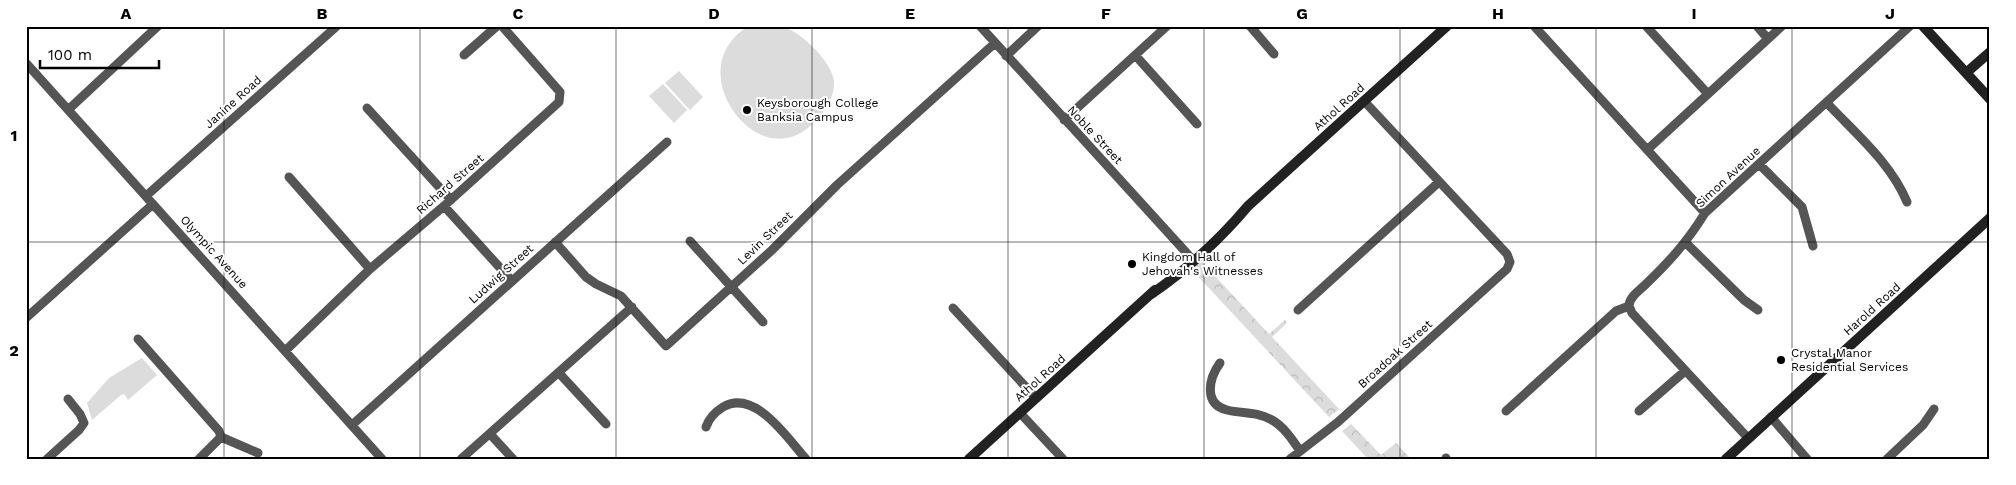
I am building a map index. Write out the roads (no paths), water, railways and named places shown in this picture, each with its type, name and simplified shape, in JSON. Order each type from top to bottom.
[{"type":"main road","name":"Athol Road","points":[[969,459],[1150,294],[1171,280],[1191,258],[1228,229],[1248,206],[1447,26]]},
{"type":"main road","points":[[1923,26],[1990,99]]},
{"type":"main road","points":[[1966,73],[1990,52]]},
{"type":"main road","name":"Harold Road","points":[[1726,459],[1990,218]]},
{"type":"street","points":[[69,109],[158,26]]},
{"type":"street","name":"Janine Road","points":[[146,196],[337,26]]},
{"type":"street","points":[[464,55],[497,26]]},
{"type":"street","name":"Richard Street","points":[[285,351],[370,270],[559,102],[560,92],[502,26]]},
{"type":"street","name":"Noble Street","points":[[980,26],[1191,258]]},
{"type":"street","points":[[1006,56],[1038,26]]},
{"type":"street","points":[[1064,120],[1167,26]]},
{"type":"street","points":[[1250,26],[1274,54]]},
{"type":"street","points":[[1534,26],[1705,213]]},
{"type":"street","points":[[1646,26],[1708,94]]},
{"type":"street","points":[[1756,26],[1768,39]]},
{"type":"street","points":[[1647,150],[1782,26]]},
{"type":"street","name":"Simon Avenue","points":[[1506,411],[1616,311],[1629,306],[1631,299],[1686,243],[1705,213],[1910,26]]},
{"type":"street","name":"Levin Street","points":[[555,242],[586,277],[621,296],[666,346],[772,250],[837,185],[995,43]]},
{"type":"street","points":[[1135,55],[1197,124]]},
{"type":"street","name":"Olympic Avenue","points":[[26,63],[381,458]]},
{"type":"street","points":[[1298,310],[1439,182],[1364,101]]},
{"type":"street","points":[[1827,103],[1895,178],[1907,202]]},
{"type":"street","points":[[368,108],[512,281]]},
{"type":"street","name":"Ludwig Street","points":[[352,425],[667,142]]},
{"type":"street","points":[[1759,164],[1802,207],[1813,246]]},
{"type":"street","points":[[289,177],[370,270]]},
{"type":"street","name":"Broadoak Street","points":[[1290,459],[1338,422],[1507,269],[1510,262],[1507,254],[1439,182]]},
{"type":"street","points":[[26,318],[153,204]]},
{"type":"street","points":[[690,242],[763,322]]},
{"type":"street","points":[[1686,243],[1744,300],[1758,310]]},
{"type":"street","points":[[1629,306],[1632,313],[1748,438]]},
{"type":"street","points":[[461,459],[632,307]]},
{"type":"street","points":[[953,308],[1036,398]]},
{"type":"street","points":[[138,339],[219,431],[221,437],[258,452]]},
{"type":"street","points":[[1220,362],[1213,373],[1210,387],[1212,397],[1216,403],[1224,409],[1255,413],[1271,420],[1283,428],[1300,451]]},
{"type":"street","points":[[1639,411],[1685,370]]},
{"type":"street","points":[[559,373],[606,424]]},
{"type":"street","points":[[47,459],[79,430],[84,423],[80,414],[68,399]]},
{"type":"street","points":[[706,427],[713,415],[728,405],[739,402],[751,405],[765,414],[806,459]]},
{"type":"street","points":[[1887,459],[1923,425],[1934,409]]},
{"type":"street","points":[[1020,413],[1063,459]]},
{"type":"street","points":[[1772,417],[1807,459]]},
{"type":"street","points":[[490,434],[513,459]]},
{"type":"street","points":[[199,459],[221,437]]},
{"type":"place","name":"Keysborough College Banksia Campus","points":[[747,110]]},
{"type":"place","name":"Kingdom Hall of Jehovah's Witnesses","points":[[1132,264]]},
{"type":"place","name":"Crystal Manor Residential Services","points":[[1781,360]]}]
